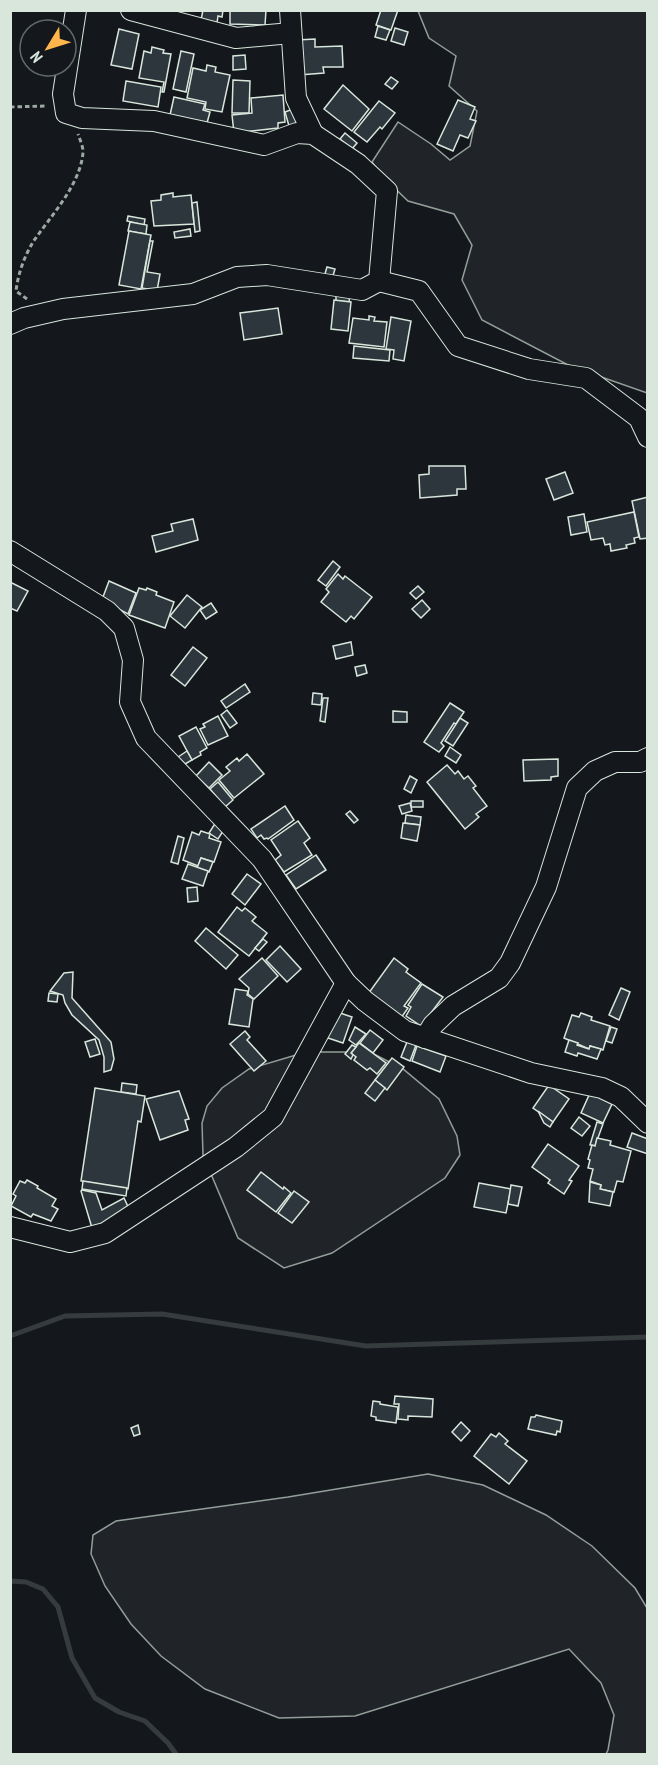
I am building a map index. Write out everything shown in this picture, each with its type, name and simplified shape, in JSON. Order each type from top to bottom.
[{"type":"street","points":[[76,10],[63,94],[66,113],[82,118],[154,121],[264,145],[297,133],[313,134],[358,164],[387,191],[379,281]]},
{"type":"street","points":[[130,10],[236,38],[291,33]]},
{"type":"street","points":[[290,10],[296,98],[313,134]]},
{"type":"street","points":[[10,324],[24,318],[63,309],[193,294],[237,277],[267,274],[362,290],[379,281],[419,291],[458,346],[529,369],[586,378],[639,418],[648,436]]},
{"type":"street","points":[[10,551],[107,611],[124,628],[133,660],[130,702],[146,738],[262,859],[346,983],[405,1031],[531,1073],[602,1088],[621,1097],[648,1123]]},
{"type":"street","points":[[424,1038],[433,1025],[453,1006],[499,978],[510,963],[546,886],[577,788],[595,771],[615,762],[640,762],[648,758]]},
{"type":"street","points":[[10,1227],[70,1242],[105,1233],[236,1147],[273,1117],[346,983]]},
{"type":"path","points":[[10,107],[43,105],[66,113],[77,130],[83,150],[80,169],[56,210],[32,244],[18,274],[16,291],[29,300]]},
{"type":"shaded area","points":[[418,11],[647,11],[647,393],[570,366],[482,320],[462,280],[472,245],[454,214],[408,201],[382,176],[372,162],[398,122],[450,160],[470,146],[477,111],[449,86],[456,56],[429,38]]},
{"type":"shaded area","points":[[306,1052],[370,1052],[403,1069],[439,1099],[457,1136],[460,1155],[445,1178],[332,1253],[284,1268],[238,1238],[203,1155],[202,1123],[207,1106],[222,1088],[249,1069]]},
{"type":"shaded area","points":[[428,1474],[483,1485],[546,1515],[592,1546],[635,1588],[647,1608],[647,1754],[606,1754],[614,1715],[601,1683],[569,1649],[355,1716],[279,1718],[205,1689],[161,1656],[131,1624],[105,1586],[91,1554],[93,1535],[116,1521],[288,1497]]},
{"type":"building","points":[[203,10],[223,10],[222,17],[218,16],[217,23],[201,20]]},
{"type":"building","points":[[230,10],[266,10],[265,25],[230,24]]},
{"type":"building","points":[[381,10],[398,10],[391,30],[376,25]]},
{"type":"building","points":[[378,26],[390,30],[386,40],[375,37]]},
{"type":"building","points":[[395,28],[408,32],[404,45],[391,41]]},
{"type":"building","points":[[119,29],[139,34],[132,69],[111,65]]},
{"type":"building","points":[[315,39],[315,47],[342,46],[343,67],[323,67],[324,73],[299,75],[297,40]]},
{"type":"building","points":[[152,47],[164,50],[163,53],[171,54],[164,92],[162,92],[164,82],[139,78],[144,51],[151,53]]},
{"type":"building","points":[[181,51],[194,54],[186,92],[173,89]]},
{"type":"building","points":[[245,55],[246,69],[233,70],[233,56]]},
{"type":"building","points":[[207,65],[216,67],[215,72],[230,75],[222,112],[205,109],[206,102],[187,98],[193,68],[206,71]]},
{"type":"building","points":[[391,77],[398,82],[392,89],[385,84]]},
{"type":"building","points":[[233,80],[250,81],[249,113],[232,113]]},
{"type":"building","points":[[126,81],[161,87],[158,107],[123,101]]},
{"type":"building","points":[[343,85],[369,109],[352,131],[324,109]]},
{"type":"building","points":[[283,95],[285,122],[278,123],[278,128],[234,133],[232,115],[252,113],[251,98]]},
{"type":"building","points":[[174,97],[205,104],[203,110],[210,112],[207,123],[170,115]]},
{"type":"building","points":[[458,100],[475,107],[470,119],[476,121],[468,138],[460,135],[453,151],[437,144]]},
{"type":"building","points":[[379,101],[395,113],[367,142],[354,132]]},
{"type":"building","points":[[293,109],[298,123],[289,126],[285,112]]},
{"type":"building","points":[[345,133],[357,143],[352,149],[340,139]]},
{"type":"building","points":[[173,193],[173,197],[191,195],[194,224],[154,226],[151,201],[161,200],[161,195]]},
{"type":"building","points":[[197,202],[200,231],[195,232],[192,203]]},
{"type":"building","points":[[128,216],[145,219],[144,225],[127,221]]},
{"type":"building","points":[[130,222],[147,225],[146,234],[128,231]]},
{"type":"building","points":[[190,229],[191,236],[175,238],[174,232]]},
{"type":"building","points":[[129,231],[151,235],[141,289],[119,285]]},
{"type":"building","points":[[150,241],[153,241],[147,272],[160,274],[157,291],[142,288]]},
{"type":"building","points":[[327,267],[335,269],[332,279],[324,277]]},
{"type":"building","points":[[336,293],[350,295],[349,302],[336,301]]},
{"type":"building","points":[[334,300],[351,302],[348,331],[331,329]]},
{"type":"building","points":[[278,308],[282,334],[244,340],[240,313]]},
{"type":"building","points":[[369,316],[375,317],[374,321],[387,322],[384,347],[349,343],[353,318],[369,320]]},
{"type":"building","points":[[391,317],[411,321],[404,361],[393,359],[394,350],[386,349]]},
{"type":"building","points":[[354,346],[390,350],[389,361],[353,358]]},
{"type":"building","points":[[429,466],[465,466],[466,489],[457,489],[457,495],[420,498],[419,475],[429,474]]},
{"type":"building","points":[[565,472],[573,493],[554,500],[546,479]]},
{"type":"building","points":[[648,497],[648,538],[640,539],[632,501]]},
{"type":"building","points":[[634,512],[639,537],[634,538],[635,543],[626,545],[627,548],[611,551],[610,544],[605,545],[603,538],[591,540],[587,522]]},
{"type":"building","points":[[584,514],[587,532],[571,535],[568,517]]},
{"type":"building","points":[[193,519],[198,540],[156,552],[152,536],[173,531],[171,524]]},
{"type":"building","points":[[333,561],[340,567],[326,586],[318,580]]},
{"type":"building","points":[[338,574],[343,579],[345,576],[372,597],[354,619],[351,616],[346,622],[321,602],[329,592],[326,589]]},
{"type":"building","points":[[109,581],[136,593],[128,614],[107,603],[108,600],[103,597]]},
{"type":"building","points":[[10,582],[28,591],[17,611],[10,608]]},
{"type":"building","points":[[418,586],[424,592],[416,599],[410,593]]},
{"type":"building","points":[[139,588],[157,592],[156,595],[174,602],[165,628],[129,615]]},
{"type":"building","points":[[187,595],[202,607],[185,628],[170,616]]},
{"type":"building","points":[[422,600],[430,609],[421,618],[412,609]]},
{"type":"building","points":[[211,603],[217,612],[206,619],[200,610]]},
{"type":"building","points":[[351,642],[353,655],[336,659],[333,646]]},
{"type":"building","points":[[193,647],[207,658],[185,686],[171,675]]},
{"type":"building","points":[[365,665],[367,673],[357,676],[355,667]]},
{"type":"building","points":[[245,684],[250,692],[226,708],[221,701]]},
{"type":"building","points":[[313,693],[322,694],[321,705],[312,704]]},
{"type":"building","points":[[323,698],[328,698],[325,722],[320,721]]},
{"type":"building","points":[[450,703],[464,712],[441,743],[444,746],[439,752],[424,742]]},
{"type":"building","points":[[227,710],[237,723],[230,728],[221,715]]},
{"type":"building","points":[[393,711],[407,712],[407,722],[393,722]]},
{"type":"building","points":[[218,716],[228,736],[208,745],[200,729],[205,727],[203,724]]},
{"type":"building","points":[[460,718],[468,723],[453,746],[445,741]]},
{"type":"building","points":[[196,727],[207,748],[192,760],[179,736]]},
{"type":"building","points":[[450,747],[461,755],[456,763],[445,756]]},
{"type":"building","points":[[187,751],[192,760],[185,764],[178,757]]},
{"type":"building","points":[[247,754],[264,774],[234,798],[219,780],[230,771],[226,767],[237,758],[239,761]]},
{"type":"building","points":[[558,759],[558,776],[551,777],[551,780],[524,781],[523,760]]},
{"type":"building","points":[[209,762],[222,775],[209,788],[196,776]]},
{"type":"building","points":[[447,765],[455,774],[458,771],[464,779],[468,776],[476,786],[473,788],[487,806],[476,814],[479,817],[465,829],[427,782]]},
{"type":"building","points":[[410,776],[417,780],[411,793],[404,789]]},
{"type":"building","points":[[218,782],[233,800],[225,807],[210,789]]},
{"type":"building","points":[[411,801],[423,801],[423,807],[411,807]]},
{"type":"building","points":[[410,803],[412,811],[402,814],[399,806]]},
{"type":"building","points":[[285,806],[294,820],[268,839],[264,839],[261,835],[257,838],[251,829]]},
{"type":"building","points":[[350,811],[358,820],[354,823],[346,814]]},
{"type":"building","points":[[406,815],[421,817],[420,825],[405,823]]},
{"type":"building","points":[[298,821],[310,838],[304,843],[312,855],[284,872],[275,860],[281,855],[271,840]]},
{"type":"building","points":[[216,822],[225,828],[218,839],[209,833]]},
{"type":"building","points":[[403,823],[420,825],[417,841],[401,838]]},
{"type":"building","points":[[201,831],[210,834],[209,838],[221,842],[214,862],[201,858],[198,866],[183,860],[192,832],[199,835]]},
{"type":"building","points":[[178,836],[184,838],[178,864],[171,862]]},
{"type":"building","points":[[316,855],[326,870],[296,889],[286,875]]},
{"type":"building","points":[[201,858],[213,862],[209,872],[197,868]]},
{"type":"building","points":[[188,864],[208,871],[203,886],[182,879]]},
{"type":"building","points":[[247,874],[261,884],[245,905],[232,894]]},
{"type":"building","points":[[197,887],[198,901],[188,902],[187,888]]},
{"type":"building","points":[[237,907],[242,911],[245,908],[256,917],[252,921],[267,933],[249,956],[218,932]]},
{"type":"building","points":[[206,928],[238,955],[226,969],[195,941]]},
{"type":"building","points":[[263,939],[267,942],[259,951],[255,948]]},
{"type":"building","points":[[280,946],[301,969],[287,982],[266,960]]},
{"type":"building","points":[[262,958],[278,976],[254,999],[248,994],[249,988],[239,979]]},
{"type":"building","points":[[394,958],[408,969],[406,972],[421,983],[404,1006],[408,1008],[401,1018],[368,994]]},
{"type":"building","points":[[73,972],[72,998],[111,1042],[114,1059],[111,1070],[104,1072],[104,1057],[99,1040],[72,1015],[63,995],[50,991],[64,973]]},
{"type":"building","points":[[422,984],[443,997],[421,1026],[406,1016],[411,1007],[408,1005]]},
{"type":"building","points":[[621,988],[630,992],[619,1020],[609,1015]]},
{"type":"building","points":[[235,989],[248,991],[247,995],[253,999],[249,1027],[229,1024]]},
{"type":"building","points":[[49,993],[58,994],[57,1002],[48,1001]]},
{"type":"building","points":[[334,1011],[352,1017],[343,1043],[325,1037]]},
{"type":"building","points":[[581,1013],[592,1017],[591,1020],[610,1026],[603,1050],[590,1046],[589,1049],[564,1038],[572,1015],[579,1017]]},
{"type":"building","points":[[355,1027],[366,1034],[356,1045],[349,1040]]},
{"type":"building","points":[[611,1027],[617,1029],[612,1043],[606,1041]]},
{"type":"building","points":[[370,1030],[383,1040],[373,1053],[360,1043]]},
{"type":"building","points":[[245,1031],[250,1037],[247,1040],[266,1061],[254,1071],[230,1044]]},
{"type":"building","points":[[95,1039],[100,1054],[90,1057],[85,1042]]},
{"type":"building","points":[[569,1040],[589,1049],[590,1046],[601,1049],[597,1059],[578,1053],[577,1056],[565,1052]]},
{"type":"building","points":[[407,1042],[416,1045],[410,1061],[401,1057]]},
{"type":"building","points":[[359,1043],[386,1063],[377,1074],[354,1060],[356,1057],[351,1053]]},
{"type":"building","points":[[352,1045],[356,1047],[351,1053],[353,1055],[351,1059],[345,1054]]},
{"type":"building","points":[[417,1046],[446,1056],[440,1072],[412,1061]]},
{"type":"building","points":[[392,1058],[404,1067],[387,1090],[375,1080]]},
{"type":"building","points":[[375,1080],[385,1088],[375,1101],[365,1093]]},
{"type":"building","points":[[122,1083],[137,1085],[136,1094],[121,1092]]},
{"type":"building","points":[[549,1085],[569,1099],[553,1122],[533,1108]]},
{"type":"building","points":[[95,1088],[145,1096],[141,1122],[138,1121],[128,1189],[81,1181]]},
{"type":"building","points":[[179,1091],[189,1119],[185,1120],[188,1130],[160,1140],[146,1099]]},
{"type":"building","points":[[590,1093],[612,1104],[603,1123],[581,1113]]},
{"type":"building","points":[[538,1111],[553,1122],[550,1127],[544,1123]]},
{"type":"building","points":[[579,1117],[590,1126],[582,1136],[571,1128]]},
{"type":"building","points":[[597,1122],[603,1124],[595,1146],[590,1145]]},
{"type":"building","points":[[632,1133],[648,1139],[648,1154],[627,1147]]},
{"type":"building","points":[[597,1138],[611,1141],[610,1145],[631,1151],[623,1182],[617,1181],[614,1192],[600,1189],[601,1185],[590,1181],[593,1169],[588,1168],[590,1160],[588,1159],[592,1145],[595,1146]]},
{"type":"building","points":[[548,1144],[579,1166],[569,1180],[572,1181],[564,1194],[548,1183],[550,1180],[532,1167]]},
{"type":"building","points":[[261,1172],[291,1193],[276,1212],[247,1190]]},
{"type":"building","points":[[27,1180],[56,1199],[52,1206],[58,1209],[51,1221],[33,1214],[31,1217],[11,1206],[16,1196],[13,1194],[20,1181],[25,1183]]},
{"type":"building","points":[[83,1181],[127,1188],[126,1196],[82,1189]]},
{"type":"building","points":[[590,1182],[601,1185],[600,1189],[613,1192],[610,1206],[589,1202]]},
{"type":"building","points":[[479,1183],[511,1189],[506,1213],[474,1207]]},
{"type":"building","points":[[511,1185],[522,1187],[518,1206],[508,1204]]},
{"type":"building","points":[[82,1190],[96,1193],[102,1210],[124,1198],[130,1211],[92,1228]]},
{"type":"building","points":[[294,1191],[309,1202],[292,1223],[278,1213]]},
{"type":"building","points":[[395,1396],[433,1399],[432,1417],[408,1416],[408,1420],[398,1419],[399,1404],[394,1404]]},
{"type":"building","points":[[373,1401],[398,1407],[396,1423],[376,1420],[376,1417],[371,1416]]},
{"type":"building","points":[[536,1415],[562,1421],[560,1432],[557,1431],[556,1435],[528,1429],[531,1417]]},
{"type":"building","points":[[461,1422],[470,1431],[461,1441],[452,1432]]},
{"type":"building","points":[[138,1425],[140,1434],[134,1436],[131,1428]]},
{"type":"building","points":[[499,1433],[508,1441],[505,1444],[527,1461],[509,1484],[474,1456],[491,1434],[496,1437]]},
{"type":"waterway","points":[[10,1336],[65,1316],[162,1314],[366,1346],[648,1337]]},
{"type":"waterway","points":[[10,1581],[26,1582],[43,1589],[58,1607],[72,1658],[95,1698],[119,1712],[145,1721],[176,1754]]}]
